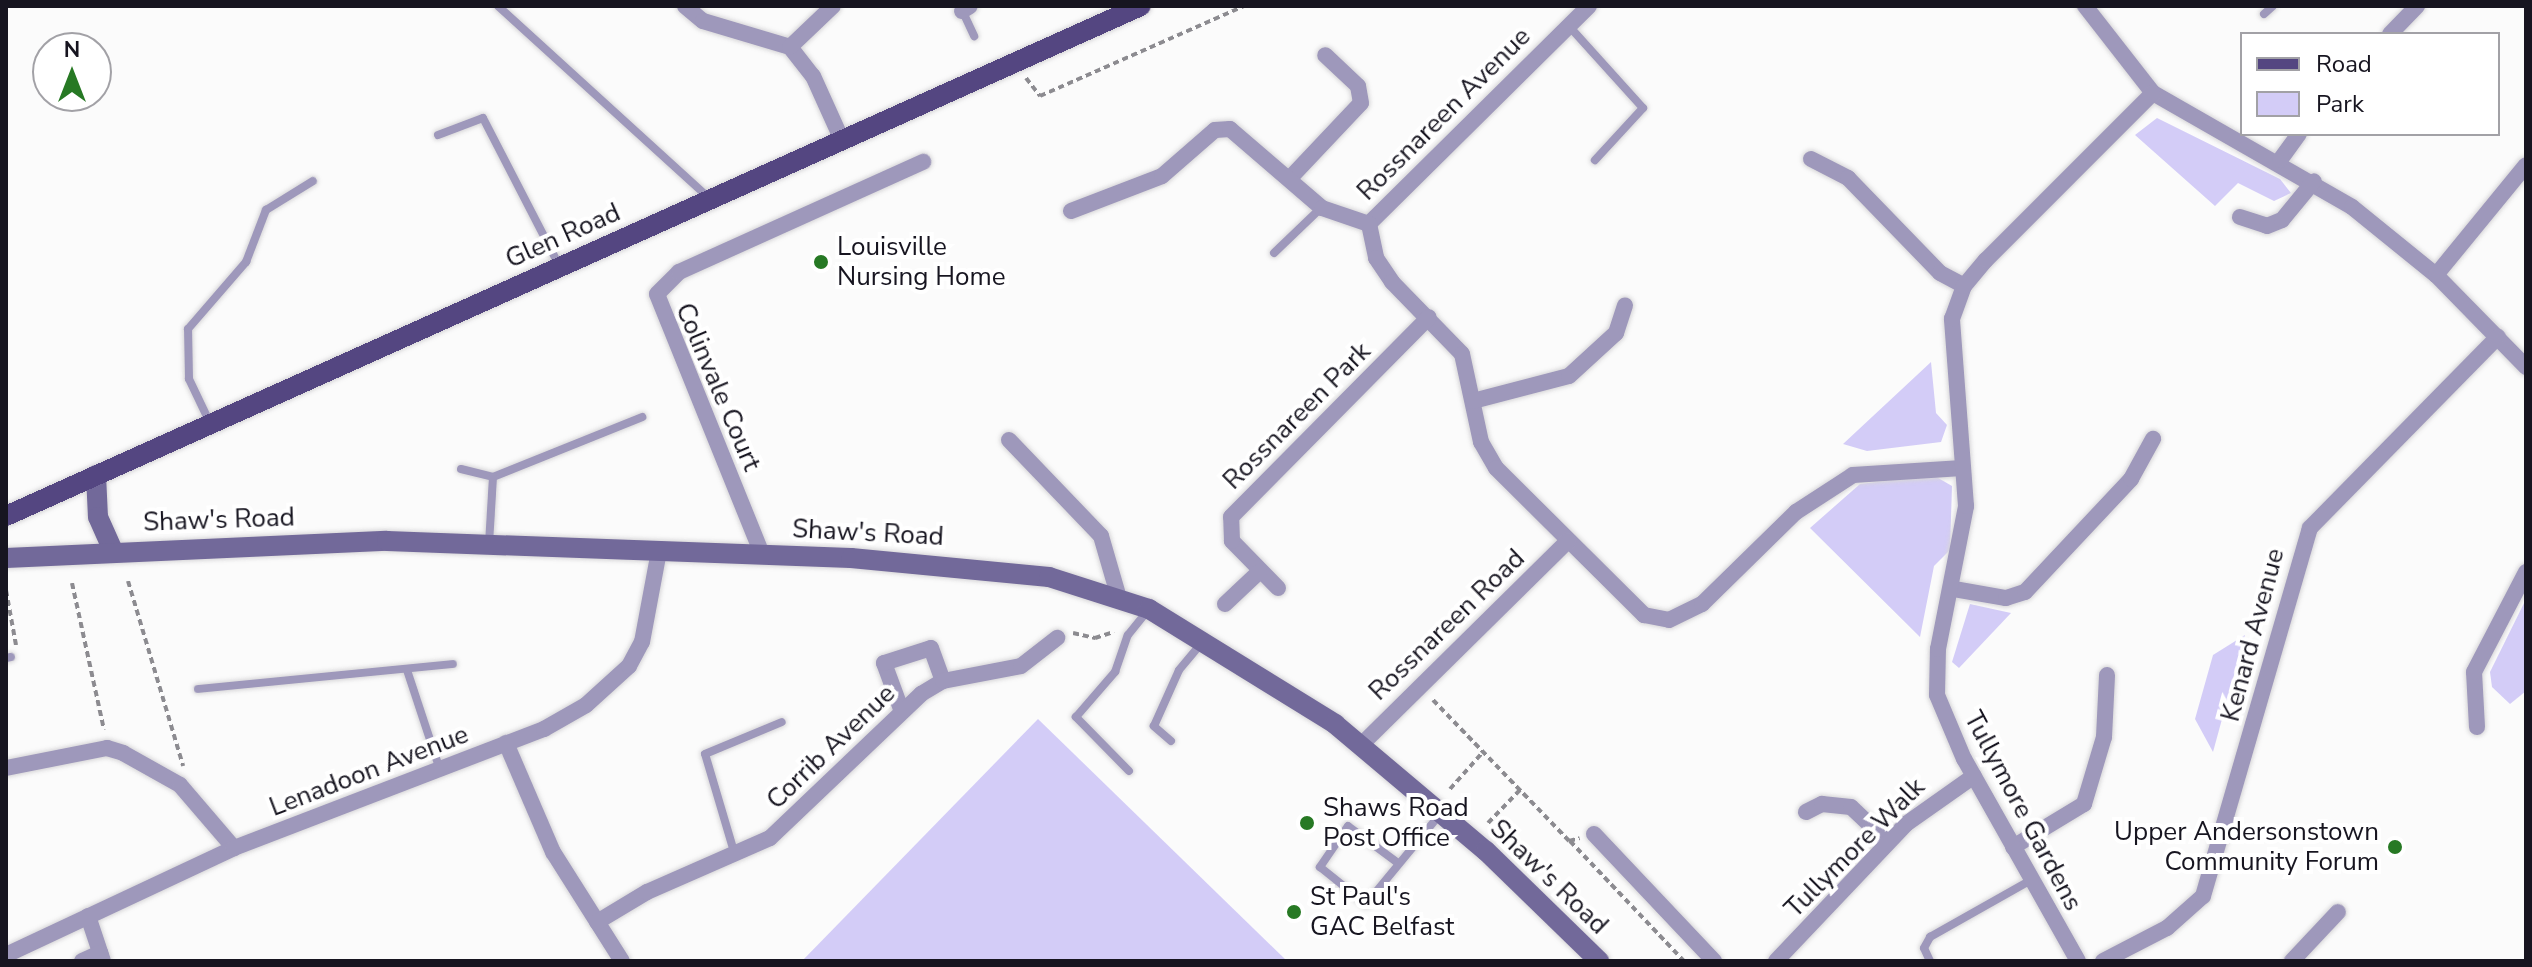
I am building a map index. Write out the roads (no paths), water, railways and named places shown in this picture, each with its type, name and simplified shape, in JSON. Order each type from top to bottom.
[{"type":"main road","name":"Glen Road","points":[[6,516],[841,138],[1141,6]]},
{"type":"street","points":[[685,6],[703,21],[790,47],[813,76],[841,138]]},
{"type":"street","points":[[790,47],[833,6]]},
{"type":"street","name":"Rossnareen Avenue","points":[[1589,6],[1369,224],[1376,258],[1462,354],[1481,442],[1496,468],[1644,615],[1669,620],[1702,604],[1796,512],[1853,475],[1962,468]]},
{"type":"street","points":[[2392,32],[2417,6]]},
{"type":"street","points":[[2090,8],[2153,93],[2235,144],[2280,160],[2314,181],[2436,275],[2526,367]]},
{"type":"street","points":[[1292,176],[1361,103],[1358,86],[1325,55]]},
{"type":"street","points":[[1811,159],[1848,178],[1940,273],[1964,286],[2153,93]]},
{"type":"street","points":[[1071,211],[1162,176],[1215,130],[1230,129],[1292,176],[1322,208],[1369,224]]},
{"type":"street","points":[[2280,160],[2298,136]]},
{"type":"street","name":"Colinvale Court","points":[[762,554],[657,294],[679,272],[923,162]]},
{"type":"street","points":[[2436,275],[2526,165]]},
{"type":"street","points":[[2240,217],[2267,226],[2282,220],[2314,181]]},
{"type":"street","name":"Tullymore Gardens","points":[[1964,286],[1951,349],[1962,468],[1964,546],[1934,675],[1949,730],[2078,961]]},
{"type":"street","points":[[1473,401],[1569,376],[1616,333],[1625,305]]},
{"type":"street","name":"Rossnareen Park","points":[[1278,588],[1259,572],[1226,531],[1231,517],[1429,317]]},
{"type":"street","name":"Kenard Avenue","points":[[2103,961],[2167,928],[2203,896],[2310,528],[2498,337]]},
{"type":"street","points":[[1954,589],[2006,598],[2025,592],[2131,479],[2153,439]]},
{"type":"street","points":[[1009,440],[1101,536],[1134,604]]},
{"type":"street","points":[[96,475],[98,517],[113,550]]},
{"type":"street","name":"Rossnareen Road","points":[[1361,745],[1417,684],[1568,541]]},
{"type":"street","name":"Shaw's Road","points":[[6,558],[113,550],[489,545],[762,554],[1008,570],[1134,604],[1205,639],[1361,745],[1441,813],[1599,961]]},
{"type":"street","name":"Lenadoon Avenue","points":[[6,955],[234,848],[506,743],[586,705],[629,666],[649,615],[659,551]]},
{"type":"street","points":[[1225,604],[1259,572]]},
{"type":"street","points":[[2477,727],[2474,672],[2526,572]]},
{"type":"street","name":"Corrib Avenue","points":[[597,922],[682,875],[735,856],[793,820],[901,709],[943,681],[1021,666],[1057,638]]},
{"type":"street","points":[[901,709],[884,663],[931,648],[943,681]]},
{"type":"street","points":[[2013,847],[2084,804],[2104,737],[2107,675]]},
{"type":"street","points":[[506,743],[553,852],[622,961]]},
{"type":"street","points":[[6,768],[107,748],[180,785],[234,848]]},
{"type":"street","name":"Tullymore Walk","points":[[1776,961],[1888,842],[1944,791],[1974,776]]},
{"type":"street","points":[[1806,812],[1822,804],[1851,807],[1888,842]]},
{"type":"street","points":[[1594,834],[1714,961]]},
{"type":"street","points":[[2292,961],[2338,912]]},
{"type":"street","points":[[82,961],[102,957],[88,916]]},
{"type":"lane","points":[[498,6],[710,199]]},
{"type":"lane","points":[[2264,14],[2273,6]]},
{"type":"lane","points":[[964,8],[974,36]]},
{"type":"lane","points":[[1568,25],[1643,108],[1595,160]]},
{"type":"lane","points":[[438,135],[483,118],[560,266]]},
{"type":"lane","points":[[210,423],[189,379],[188,329],[246,262],[266,210],[313,181]]},
{"type":"lane","points":[[1274,253],[1322,208]]},
{"type":"lane","points":[[461,469],[493,477],[642,417]]},
{"type":"lane","points":[[489,545],[493,477]]},
{"type":"lane","points":[[1129,771],[1076,717],[1115,672],[1128,635],[1134,604]]},
{"type":"lane","points":[[1171,741],[1154,726],[1179,670],[1205,639]]},
{"type":"lane","points":[[198,689],[453,664]]},
{"type":"lane","points":[[407,670],[439,767]]},
{"type":"lane","points":[[735,856],[705,754],[782,722]]},
{"type":"lane","points":[[1398,863],[1348,826],[1320,867],[1366,904],[1441,813]]},
{"type":"lane","points":[[1930,961],[1924,948],[1930,937],[2031,880]]},
{"type":"place","name":"Louisville Nursing Home","points":[[821,262]]},
{"type":"place","name":"Shaws Road Post Office","points":[[1307,823]]},
{"type":"place","name":"Upper Andersonstown Community Forum","points":[[2395,847]]},
{"type":"place","name":"St Paul's GAC Belfast","points":[[1294,912]]}]
